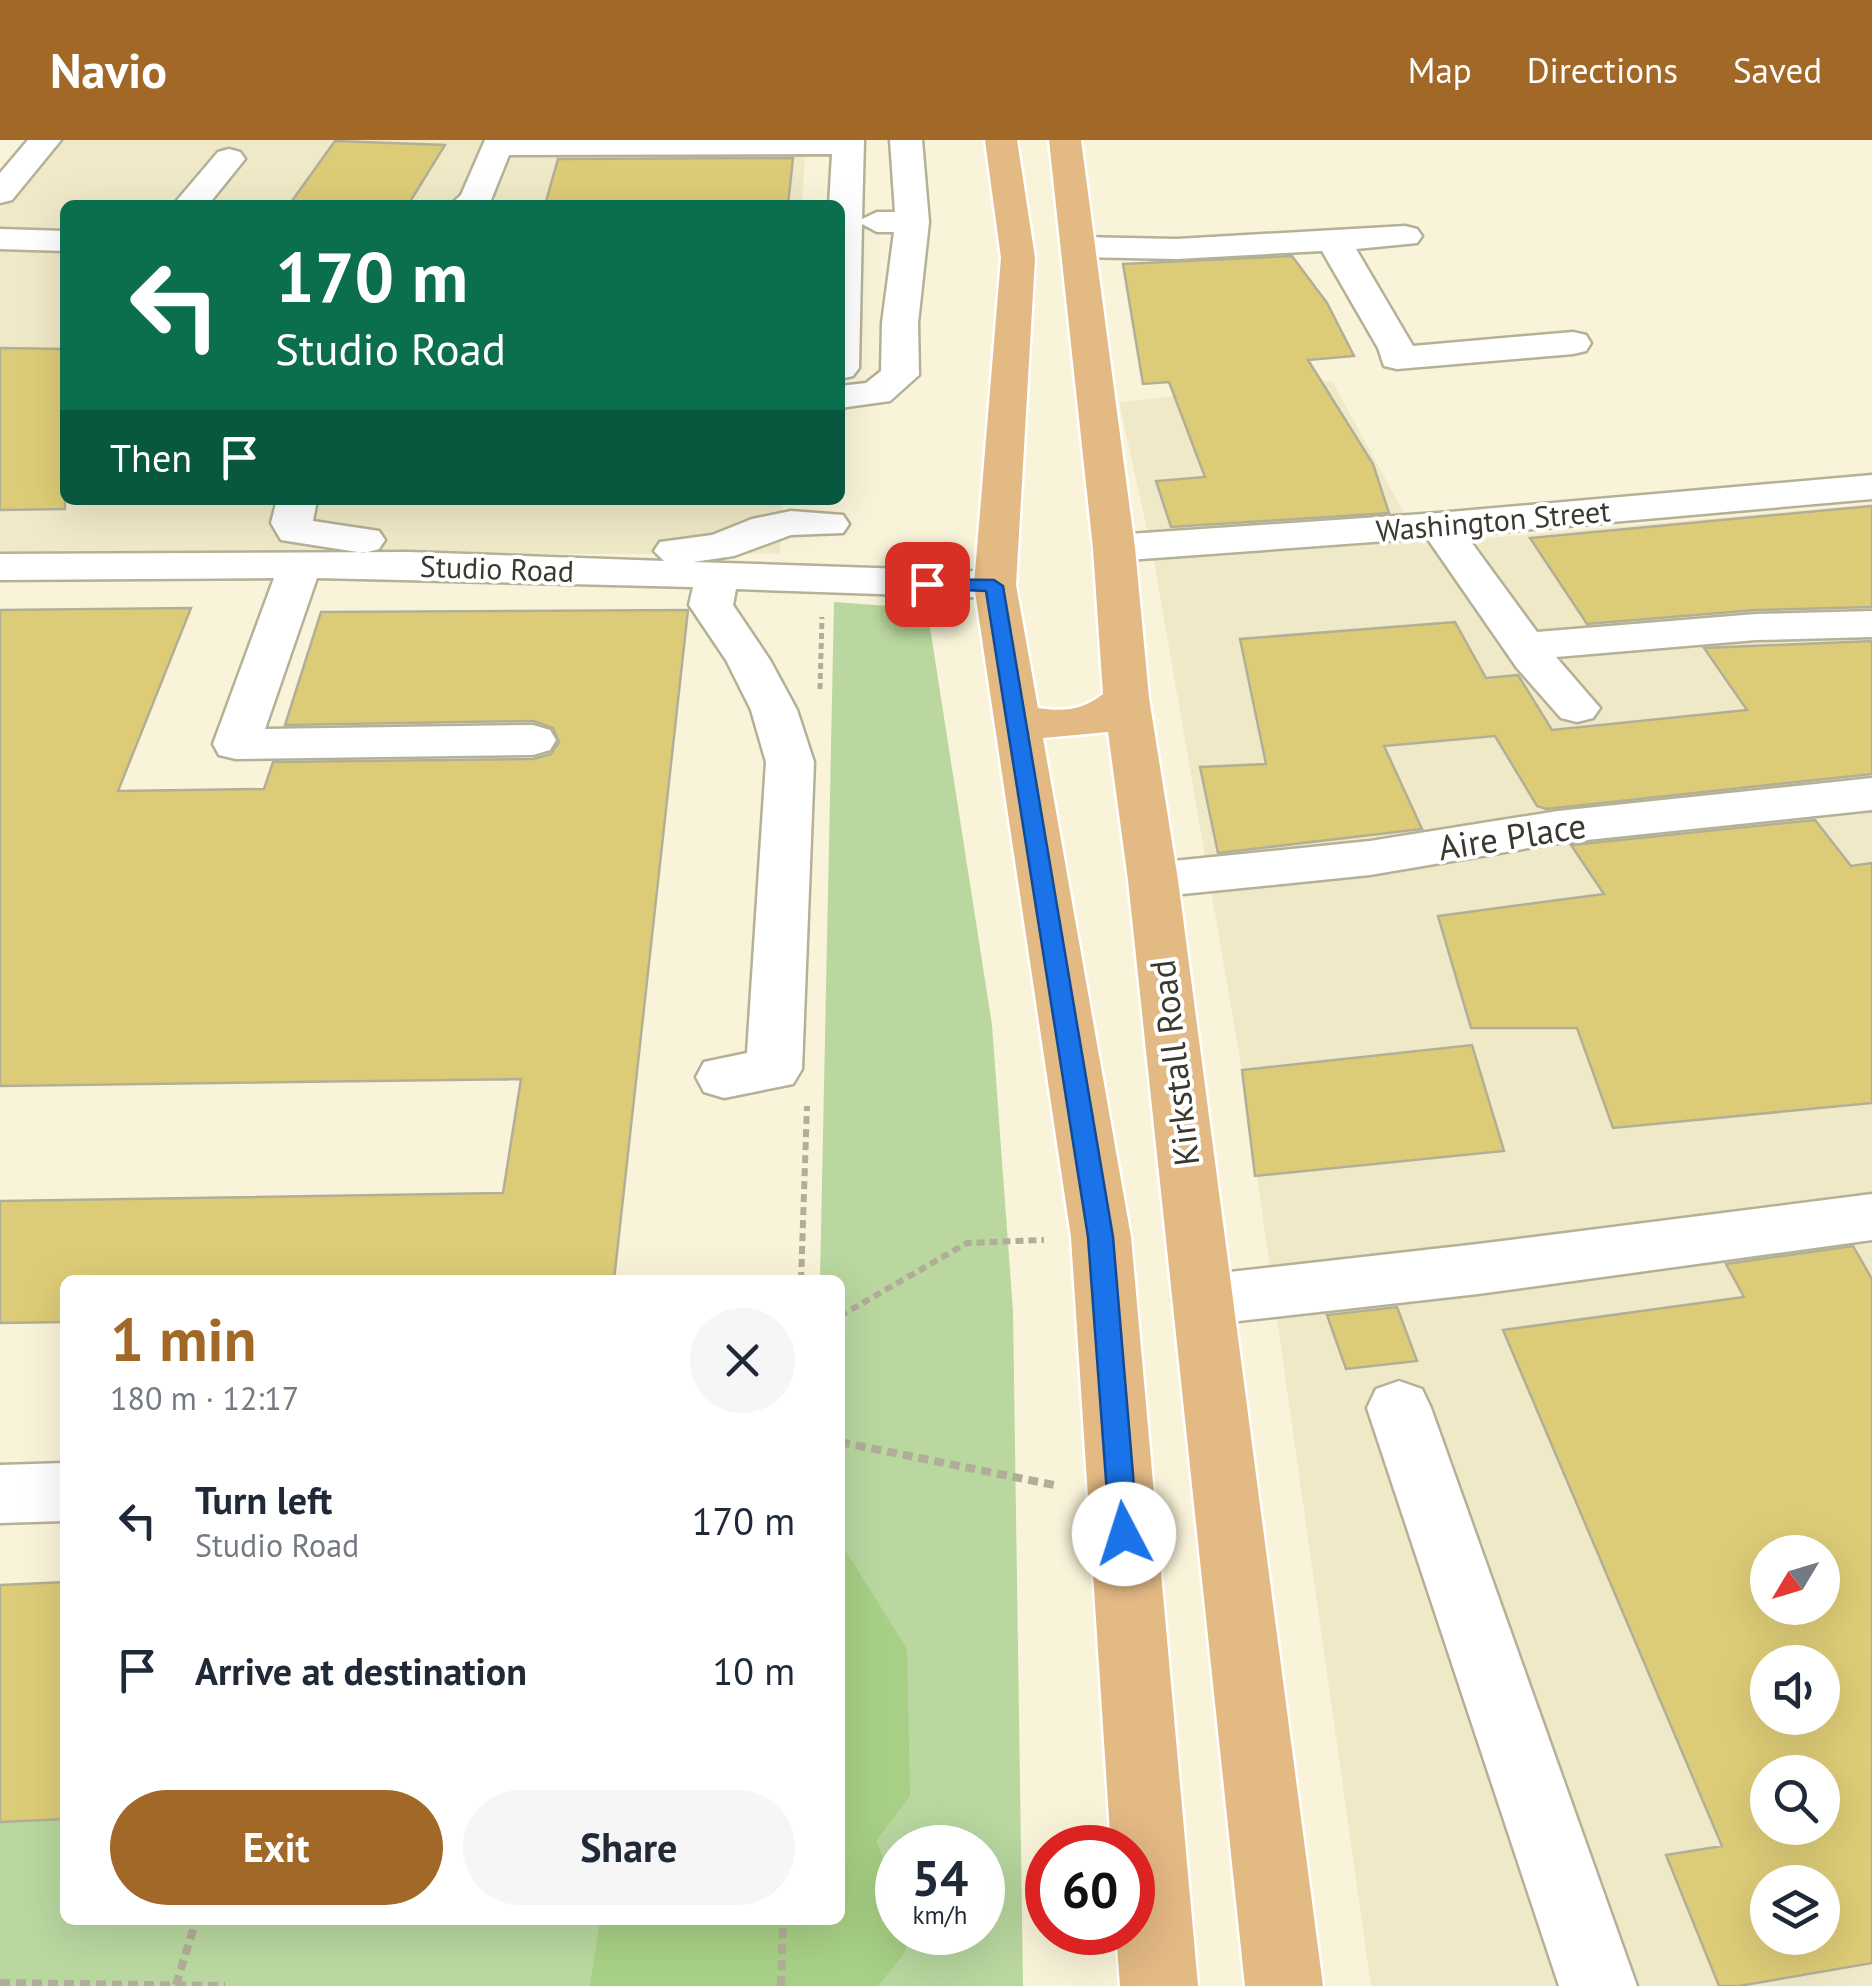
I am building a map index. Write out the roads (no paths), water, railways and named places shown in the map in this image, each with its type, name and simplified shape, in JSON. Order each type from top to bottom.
[{"type":"main road","name":"Kirkstall Road","points":[[1000,140],[1018,258],[1055,439],[1114,548],[1126,698],[1153,880],[1284,1986]]},
{"type":"main road","name":"Kirkstall Road","points":[[1066,140],[1078,247],[1055,439],[994,586],[1100,1237],[1160,1986]]},
{"type":"main road","points":[[1018,720],[1055,725],[1099,720],[1126,698]]},
{"type":"street","points":[[0,193],[46,140]]},
{"type":"street","points":[[845,396],[877,393],[900,375],[900,323],[912,222],[906,140]]},
{"type":"street","points":[[475,200],[497,146],[848,142],[844,200]]},
{"type":"street","points":[[194,200],[229,160]]},
{"type":"street","points":[[845,239],[912,222]]},
{"type":"street","points":[[1078,247],[1177,249],[1335,243],[1405,236]]},
{"type":"street","points":[[0,240],[60,241]]},
{"type":"street","points":[[1335,243],[1396,348],[1396,358],[1573,343]]},
{"type":"street","points":[[34,275],[60,245]]},
{"type":"street","name":"Washington Street","points":[[1114,548],[1872,488]]},
{"type":"street","points":[[296,505],[292,523],[296,531],[342,540],[668,551],[719,547],[767,528],[829,512],[823,580]]},
{"type":"street","points":[[1438,525],[1524,646],[1576,708]]},
{"type":"street","points":[[300,564],[236,744],[533,740]]},
{"type":"street","name":"Studio Road","points":[[0,567],[300,564],[994,586]]},
{"type":"street","points":[[716,575],[711,605],[748,660],[774,710],[790,762],[774,1069],[724,1077]]},
{"type":"street","points":[[1524,646],[1756,626],[1872,624]]},
{"type":"street","name":"Aire Place","points":[[1153,880],[1370,858],[1558,827],[1872,794]]},
{"type":"street","points":[[1202,1300],[1478,1269],[1872,1216]]},
{"type":"street","points":[[1399,1408],[1598,1986]]},
{"type":"street","points":[[0,1494],[60,1492]]}]
